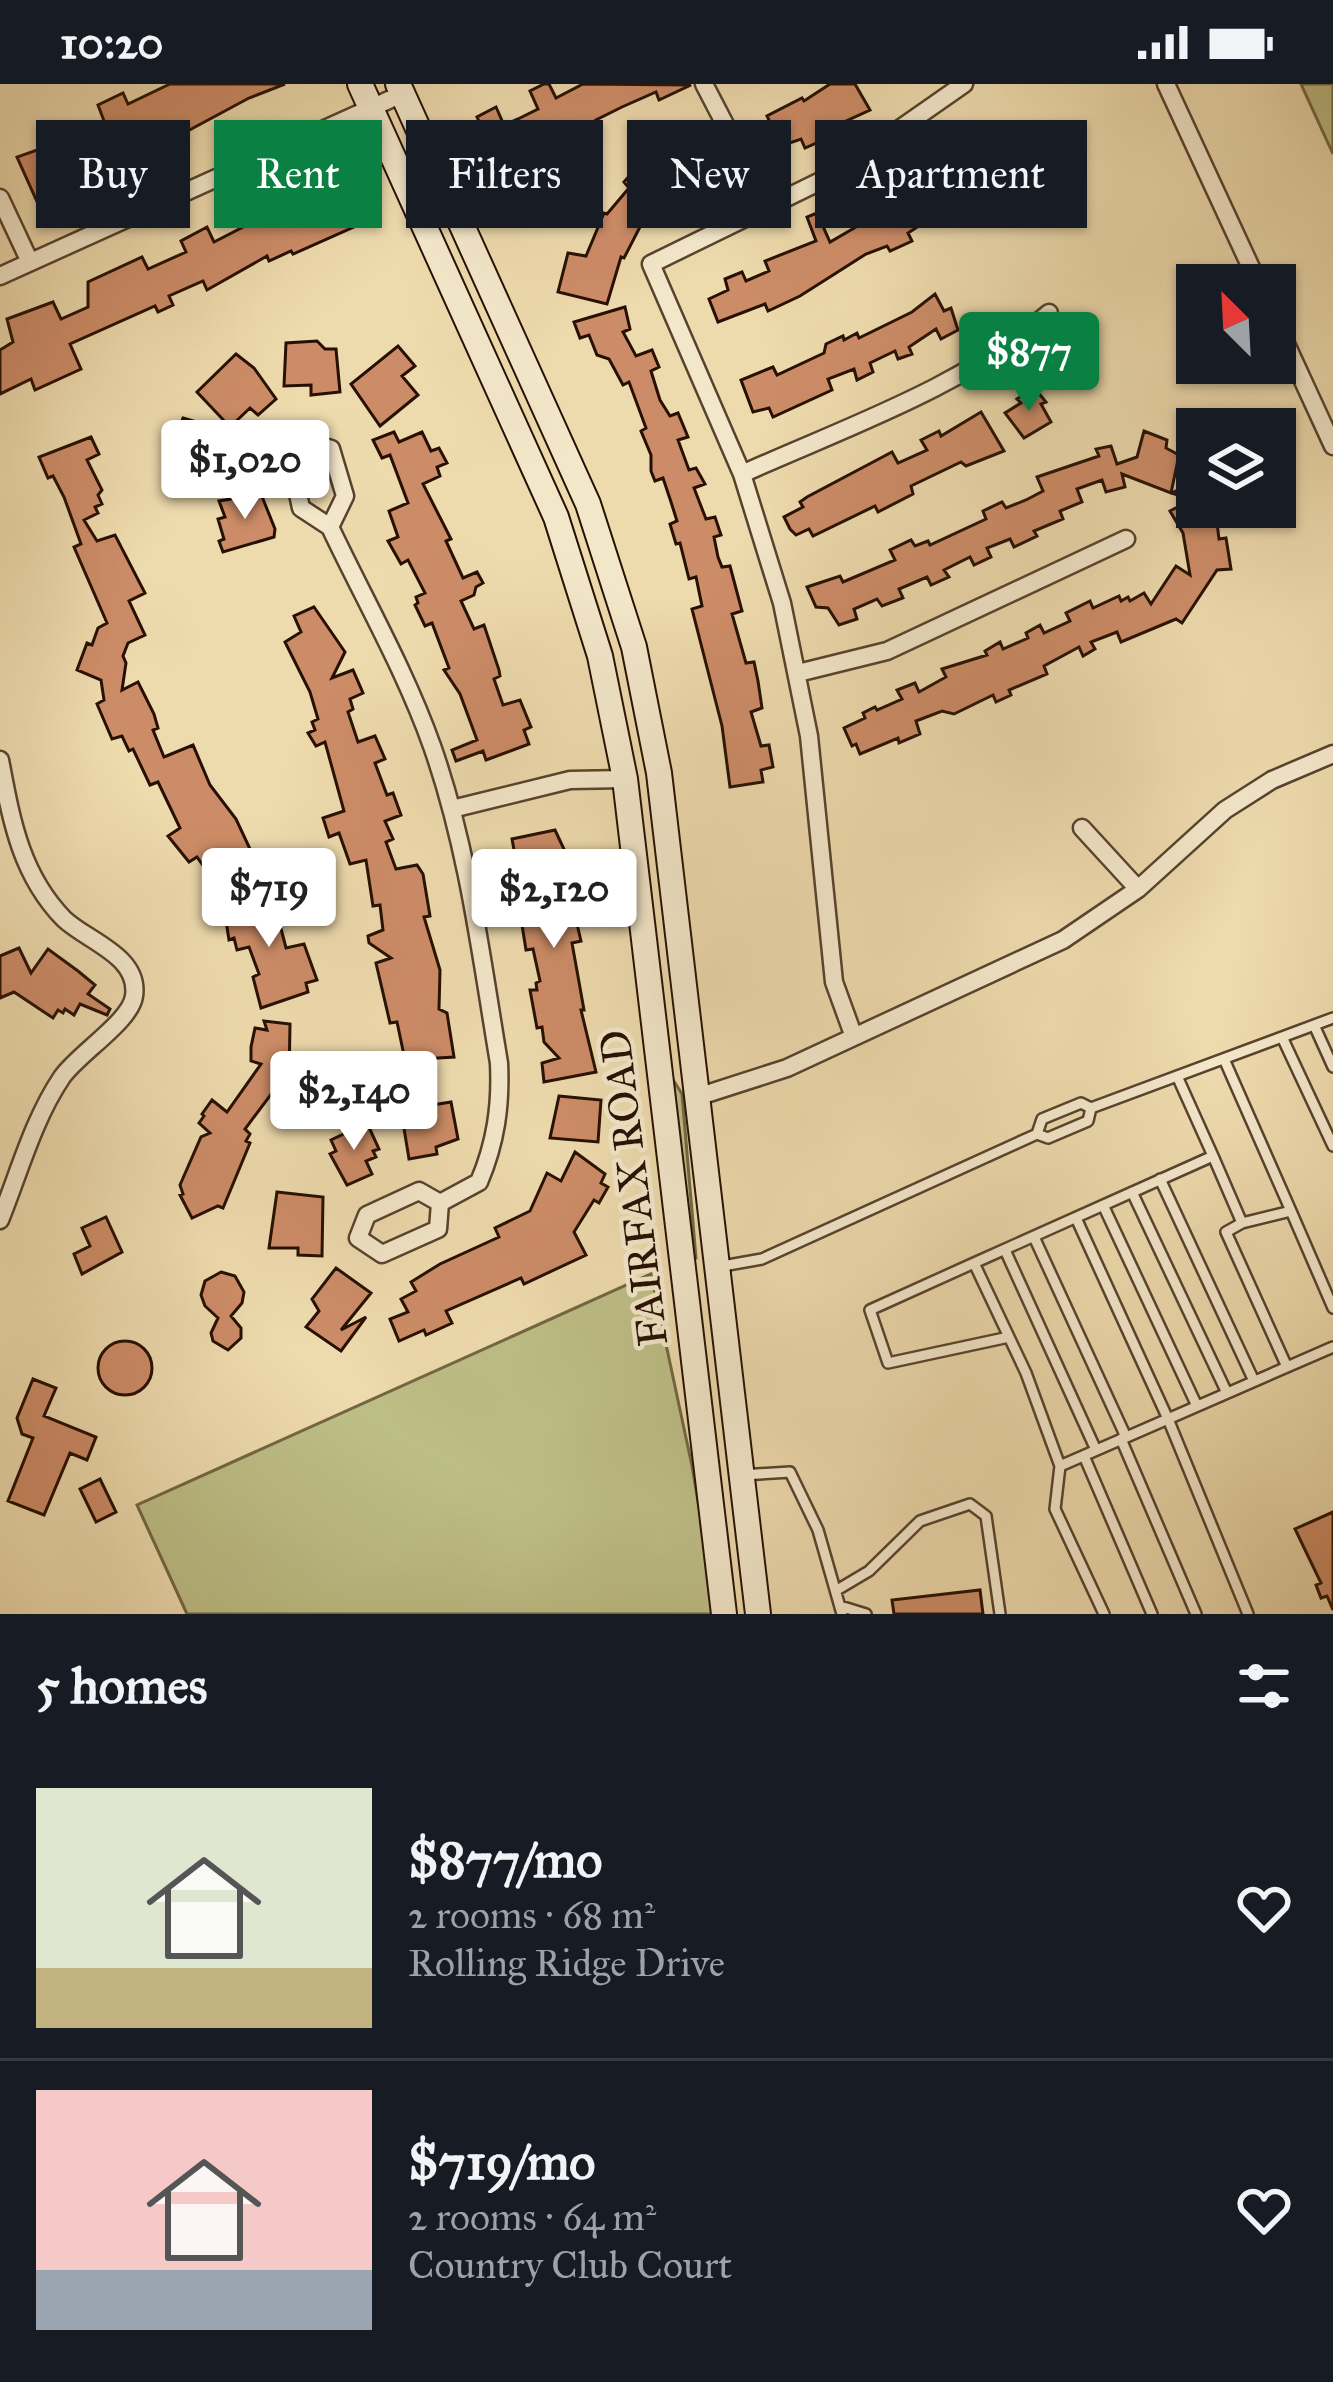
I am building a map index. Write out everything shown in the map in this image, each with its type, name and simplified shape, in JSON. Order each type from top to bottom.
[{"type":"main road","name":"FAIRFAX ROAD","points":[[360,84],[556,517],[601,656],[625,779],[724,1614]]},
{"type":"main road","name":"FAIRFAX ROAD","points":[[408,87],[610,564],[648,709],[758,1614]]},
{"type":"main road","points":[[625,779],[636,784],[648,878],[680,956]]},
{"type":"main road","points":[[643,934],[655,963],[669,1059],[688,1092],[697,1097]]},
{"type":"main road","points":[[670,1163],[680,1180],[688,1241],[717,1267]]},
{"type":"street","points":[[704,84],[723,120]]},
{"type":"street","points":[[791,198],[835,174],[964,84]]},
{"type":"street","points":[[1166,84],[1249,264]]},
{"type":"street","points":[[0,276],[371,109],[408,87]]},
{"type":"street","points":[[0,198],[30,262]]},
{"type":"street","points":[[730,228],[651,265],[742,474],[775,580],[808,736],[834,982],[854,1037]]},
{"type":"street","points":[[742,474],[965,372],[1010,347],[1049,314]]},
{"type":"street","points":[[1296,366],[1333,446]]},
{"type":"street","points":[[330,527],[345,496],[331,449],[304,441],[291,461],[301,508],[330,527],[407,682],[452,809],[467,872],[496,1042],[500,1095],[497,1127],[479,1182],[440,1203]]},
{"type":"street","points":[[798,673],[887,651],[1126,539]]},
{"type":"street","points":[[697,1097],[787,1068],[1063,940],[1138,889],[1226,810],[1272,780],[1333,754]]},
{"type":"street","points":[[0,760],[11,821],[32,875],[66,921],[122,960],[134,983],[131,1006],[62,1077],[29,1143],[0,1220]]},
{"type":"street","points":[[452,809],[570,780],[625,779]]},
{"type":"street","points":[[1082,828],[1138,889]]},
{"type":"street","points":[[419,1191],[440,1203],[438,1229],[382,1254],[358,1238],[367,1215],[419,1191]]},
{"type":"lane","points":[[1036,1134],[1042,1119],[1081,1103],[1091,1108],[1333,1018]]},
{"type":"lane","points":[[1314,1025],[1333,1066]]},
{"type":"lane","points":[[1282,1037],[1333,1146]]},
{"type":"lane","points":[[1223,1058],[1333,1308]]},
{"type":"lane","points":[[1178,1076],[1242,1223]]},
{"type":"lane","points":[[717,1267],[763,1258],[1036,1134],[1048,1138],[1088,1120],[1091,1108]]},
{"type":"lane","points":[[1009,1337],[888,1363],[870,1310],[1213,1156]]},
{"type":"lane","points":[[1160,1180],[1254,1382]]},
{"type":"lane","points":[[1132,1192],[1228,1393]]},
{"type":"lane","points":[[1103,1205],[1197,1406]]},
{"type":"lane","points":[[1287,1367],[1226,1232],[1242,1223],[1291,1211]]},
{"type":"lane","points":[[1076,1217],[1168,1419],[1248,1614]]},
{"type":"lane","points":[[1034,1237],[1196,1614]]},
{"type":"lane","points":[[1005,1250],[1096,1450]]},
{"type":"lane","points":[[974,1263],[1060,1466],[1055,1509],[1100,1612]]},
{"type":"lane","points":[[1060,1466],[1333,1347]]},
{"type":"lane","points":[[1084,1456],[1152,1614]]},
{"type":"lane","points":[[742,1475],[790,1472],[818,1530],[841,1610],[866,1614]]},
{"type":"lane","points":[[837,1590],[869,1570],[920,1522],[970,1504],[986,1516],[1000,1614]]},
{"type":"green space","points":[[1301,84],[1333,84],[1333,154]]},
{"type":"green space","points":[[672,1078],[682,1094],[696,1258],[691,1258]]},
{"type":"green space","points":[[651,1274],[692,1466],[717,1614],[187,1614],[137,1505]]},
{"type":"building","points":[[170,84],[285,84],[190,130],[190,120],[104,120],[98,105],[123,93],[128,104]]},
{"type":"building","points":[[549,84],[556,98],[583,84],[691,85],[659,100],[656,92],[596,120],[516,120],[538,109],[530,91]]},
{"type":"building","points":[[830,84],[855,84],[870,110],[848,120],[815,120],[815,144],[805,148],[801,139],[791,142],[791,120],[769,120],[767,116]]},
{"type":"building","points":[[496,107],[502,120],[478,120],[477,117]]},
{"type":"building","points":[[36,150],[36,199],[17,157]]},
{"type":"building","points":[[627,190],[627,228],[639,228],[621,257],[607,304],[558,292],[568,253],[586,256],[607,214]]},
{"type":"building","points":[[815,214],[815,228],[824,228],[830,242],[854,228],[916,228],[908,233],[912,241],[890,251],[887,246],[866,254],[800,296],[768,311],[765,304],[718,322],[709,299],[728,290],[725,279],[742,272],[746,281],[769,271],[765,261],[816,241],[807,217]]},
{"type":"building","points":[[207,227],[214,242],[241,228],[352,228],[293,254],[269,261],[267,256],[207,290],[203,281],[169,296],[173,305],[158,312],[155,306],[70,344],[81,369],[35,390],[31,379],[0,394],[0,350],[13,342],[7,319],[53,302],[61,319],[88,307],[88,282],[142,257],[148,269],[186,252],[181,241]]},
{"type":"building","points":[[935,294],[944,311],[951,308],[958,330],[941,339],[936,329],[909,347],[912,354],[898,359],[895,351],[870,363],[873,372],[857,380],[854,369],[828,379],[832,390],[773,417],[769,408],[753,412],[741,380],[773,367],[777,375],[824,353],[826,344],[843,336],[844,340],[857,333],[859,338],[912,312]]},
{"type":"building","points":[[625,307],[630,329],[623,332],[636,356],[652,350],[659,367],[651,371],[660,400],[670,416],[678,413],[688,437],[678,440],[689,470],[696,468],[705,484],[694,488],[706,519],[715,517],[721,535],[714,537],[718,557],[722,567],[730,566],[742,611],[732,614],[746,663],[754,662],[758,681],[762,708],[751,712],[761,746],[769,745],[773,767],[761,770],[763,782],[730,787],[722,726],[692,609],[702,606],[696,577],[689,579],[680,543],[676,544],[670,524],[677,521],[663,478],[655,481],[651,471],[651,455],[641,431],[646,428],[629,382],[623,385],[609,359],[597,355],[589,335],[580,338],[574,322]]},
{"type":"building","points":[[317,341],[325,349],[336,349],[340,392],[311,395],[311,385],[284,386],[286,343]]},
{"type":"building","points":[[398,346],[415,366],[402,376],[418,395],[380,426],[351,384]]},
{"type":"building","points":[[236,354],[254,368],[276,399],[258,415],[250,408],[230,427],[197,392]]},
{"type":"building","points":[[1030,391],[1037,391],[1046,402],[1041,404],[1051,422],[1024,438],[1005,413]]},
{"type":"building","points":[[981,412],[1004,451],[966,466],[961,462],[911,486],[913,494],[878,512],[875,506],[813,536],[809,529],[796,535],[790,529],[784,517],[803,507],[800,502],[807,497],[892,452],[898,463],[927,450],[921,440],[939,431],[941,436]]},
{"type":"building","points":[[183,418],[231,432],[227,444],[242,449],[234,479],[168,459]]},
{"type":"building","points":[[1144,431],[1167,440],[1166,448],[1176,453],[1171,493],[1122,474],[1125,487],[1106,492],[1102,480],[1077,489],[1082,502],[1060,511],[1063,519],[1034,531],[1037,536],[1014,547],[1010,539],[987,548],[991,557],[974,565],[970,557],[944,570],[949,577],[931,585],[927,577],[899,589],[903,598],[882,606],[877,599],[854,609],[857,619],[839,625],[828,608],[816,607],[807,587],[840,576],[843,582],[895,560],[890,550],[911,540],[915,546],[928,541],[930,545],[986,519],[983,511],[1002,502],[1006,508],[1026,500],[1043,491],[1037,477],[1099,456],[1096,449],[1111,446],[1117,464],[1137,457]]},
{"type":"building","points":[[394,432],[399,442],[422,432],[431,451],[439,448],[447,463],[437,467],[440,476],[423,484],[451,539],[446,541],[463,578],[477,572],[483,583],[461,601],[474,629],[484,625],[499,670],[500,676],[494,679],[503,705],[520,700],[531,727],[524,730],[529,744],[486,760],[483,751],[456,761],[452,750],[477,740],[460,694],[444,670],[449,668],[432,623],[425,626],[415,605],[416,597],[425,593],[408,560],[401,564],[388,541],[398,537],[389,511],[408,503],[390,455],[382,458],[373,440]]},
{"type":"building","points":[[91,437],[99,454],[87,460],[102,490],[98,495],[102,504],[95,507],[98,513],[84,520],[97,541],[115,535],[145,593],[129,601],[145,635],[128,643],[122,690],[138,682],[154,714],[158,728],[153,730],[164,757],[193,745],[210,785],[236,819],[257,864],[220,890],[197,857],[189,862],[168,836],[180,828],[158,782],[150,785],[122,736],[112,739],[97,704],[104,700],[101,680],[77,670],[87,643],[92,645],[98,628],[107,623],[74,547],[81,544],[64,497],[39,457]]},
{"type":"building","points":[[261,494],[274,537],[223,552],[218,519],[225,517],[219,501]]},
{"type":"building","points":[[1180,528],[1218,528],[1219,539],[1226,538],[1231,569],[1217,570],[1182,623],[1176,619],[1121,642],[1117,632],[1091,642],[1095,649],[1083,656],[1079,647],[1044,666],[1047,674],[1009,690],[1011,695],[996,702],[993,695],[954,714],[942,711],[916,721],[920,734],[899,743],[898,738],[860,754],[856,744],[852,746],[844,728],[875,707],[902,699],[897,690],[915,683],[919,692],[946,677],[942,669],[987,655],[985,651],[1000,642],[1003,649],[1028,638],[1026,633],[1040,625],[1044,633],[1070,621],[1066,613],[1090,601],[1093,608],[1119,596],[1121,601],[1128,597],[1130,601],[1144,593],[1151,604],[1176,566],[1190,575]]},
{"type":"building","points":[[314,607],[345,652],[332,678],[353,670],[363,693],[350,699],[353,709],[348,712],[358,742],[375,736],[385,759],[375,763],[401,815],[385,821],[393,839],[386,842],[396,869],[417,865],[423,874],[430,916],[424,917],[440,970],[439,1009],[447,1013],[454,1057],[405,1060],[397,1022],[390,1023],[376,963],[391,958],[369,943],[368,936],[383,930],[380,905],[373,906],[366,860],[350,864],[339,833],[329,837],[323,818],[344,811],[325,742],[316,746],[308,733],[315,730],[312,722],[318,719],[285,642],[301,632],[294,616]]},
{"type":"building","points":[[555,830],[570,862],[569,893],[584,890],[588,909],[574,911],[581,941],[572,943],[596,1072],[544,1082],[542,1063],[559,1058],[544,1042],[542,1027],[537,1028],[530,990],[537,990],[540,981],[533,949],[526,950],[522,913],[528,911],[523,883],[514,885],[510,868],[517,866],[512,839]]},
{"type":"building","points":[[272,894],[286,948],[304,944],[317,980],[306,983],[308,992],[261,1008],[253,977],[259,974],[249,947],[237,950],[234,938],[229,940],[223,902]]},
{"type":"building","points":[[19,948],[31,973],[48,949],[78,971],[95,985],[88,994],[110,1009],[107,1015],[80,1004],[74,1015],[58,1010],[53,1018],[14,992],[0,998],[0,956]]},
{"type":"building","points":[[264,1021],[290,1024],[289,1079],[282,1088],[278,1085],[245,1129],[250,1143],[223,1208],[192,1218],[180,1185],[201,1137],[210,1133],[199,1123],[202,1114],[212,1100],[227,1112],[261,1064],[251,1061],[251,1047],[255,1028],[267,1030]]},
{"type":"building","points":[[559,1096],[601,1100],[598,1142],[550,1138]]},
{"type":"building","points":[[451,1102],[458,1139],[436,1147],[437,1154],[409,1159],[401,1110]]},
{"type":"building","points":[[367,1123],[379,1149],[373,1151],[376,1157],[366,1161],[372,1174],[347,1185],[330,1154],[336,1151],[331,1140]]},
{"type":"building","points":[[575,1152],[605,1174],[601,1183],[608,1187],[574,1232],[586,1255],[524,1284],[521,1278],[446,1311],[452,1323],[399,1341],[390,1319],[408,1312],[401,1299],[416,1291],[411,1282],[499,1237],[495,1228],[530,1211],[547,1173],[561,1181]]},
{"type":"building","points":[[277,1192],[323,1197],[322,1256],[298,1255],[298,1248],[269,1248]]},
{"type":"building","points":[[106,1217],[122,1252],[82,1274],[74,1254],[90,1246],[82,1228]]},
{"type":"building","points":[[336,1268],[371,1293],[341,1330],[366,1317],[341,1351],[306,1327],[319,1311],[312,1299]]},
{"type":"building","points":[[221,1272],[235,1276],[244,1292],[231,1316],[241,1328],[241,1338],[228,1350],[213,1341],[211,1333],[218,1318],[201,1295],[205,1281]]},
{"type":"building","points":[[125,1341],[144,1349],[152,1368],[144,1387],[125,1395],[106,1387],[98,1368],[106,1349]]},
{"type":"building","points":[[33,1379],[56,1388],[44,1416],[96,1437],[87,1460],[70,1453],[44,1515],[8,1501],[33,1438],[22,1434],[17,1418]]},
{"type":"building","points":[[100,1479],[116,1512],[96,1522],[80,1489]]},
{"type":"building","points":[[1333,1512],[1333,1610],[1327,1596],[1321,1598],[1316,1585],[1321,1583],[1295,1529]]},
{"type":"building","points":[[980,1590],[983,1614],[894,1614],[892,1600]]}]
